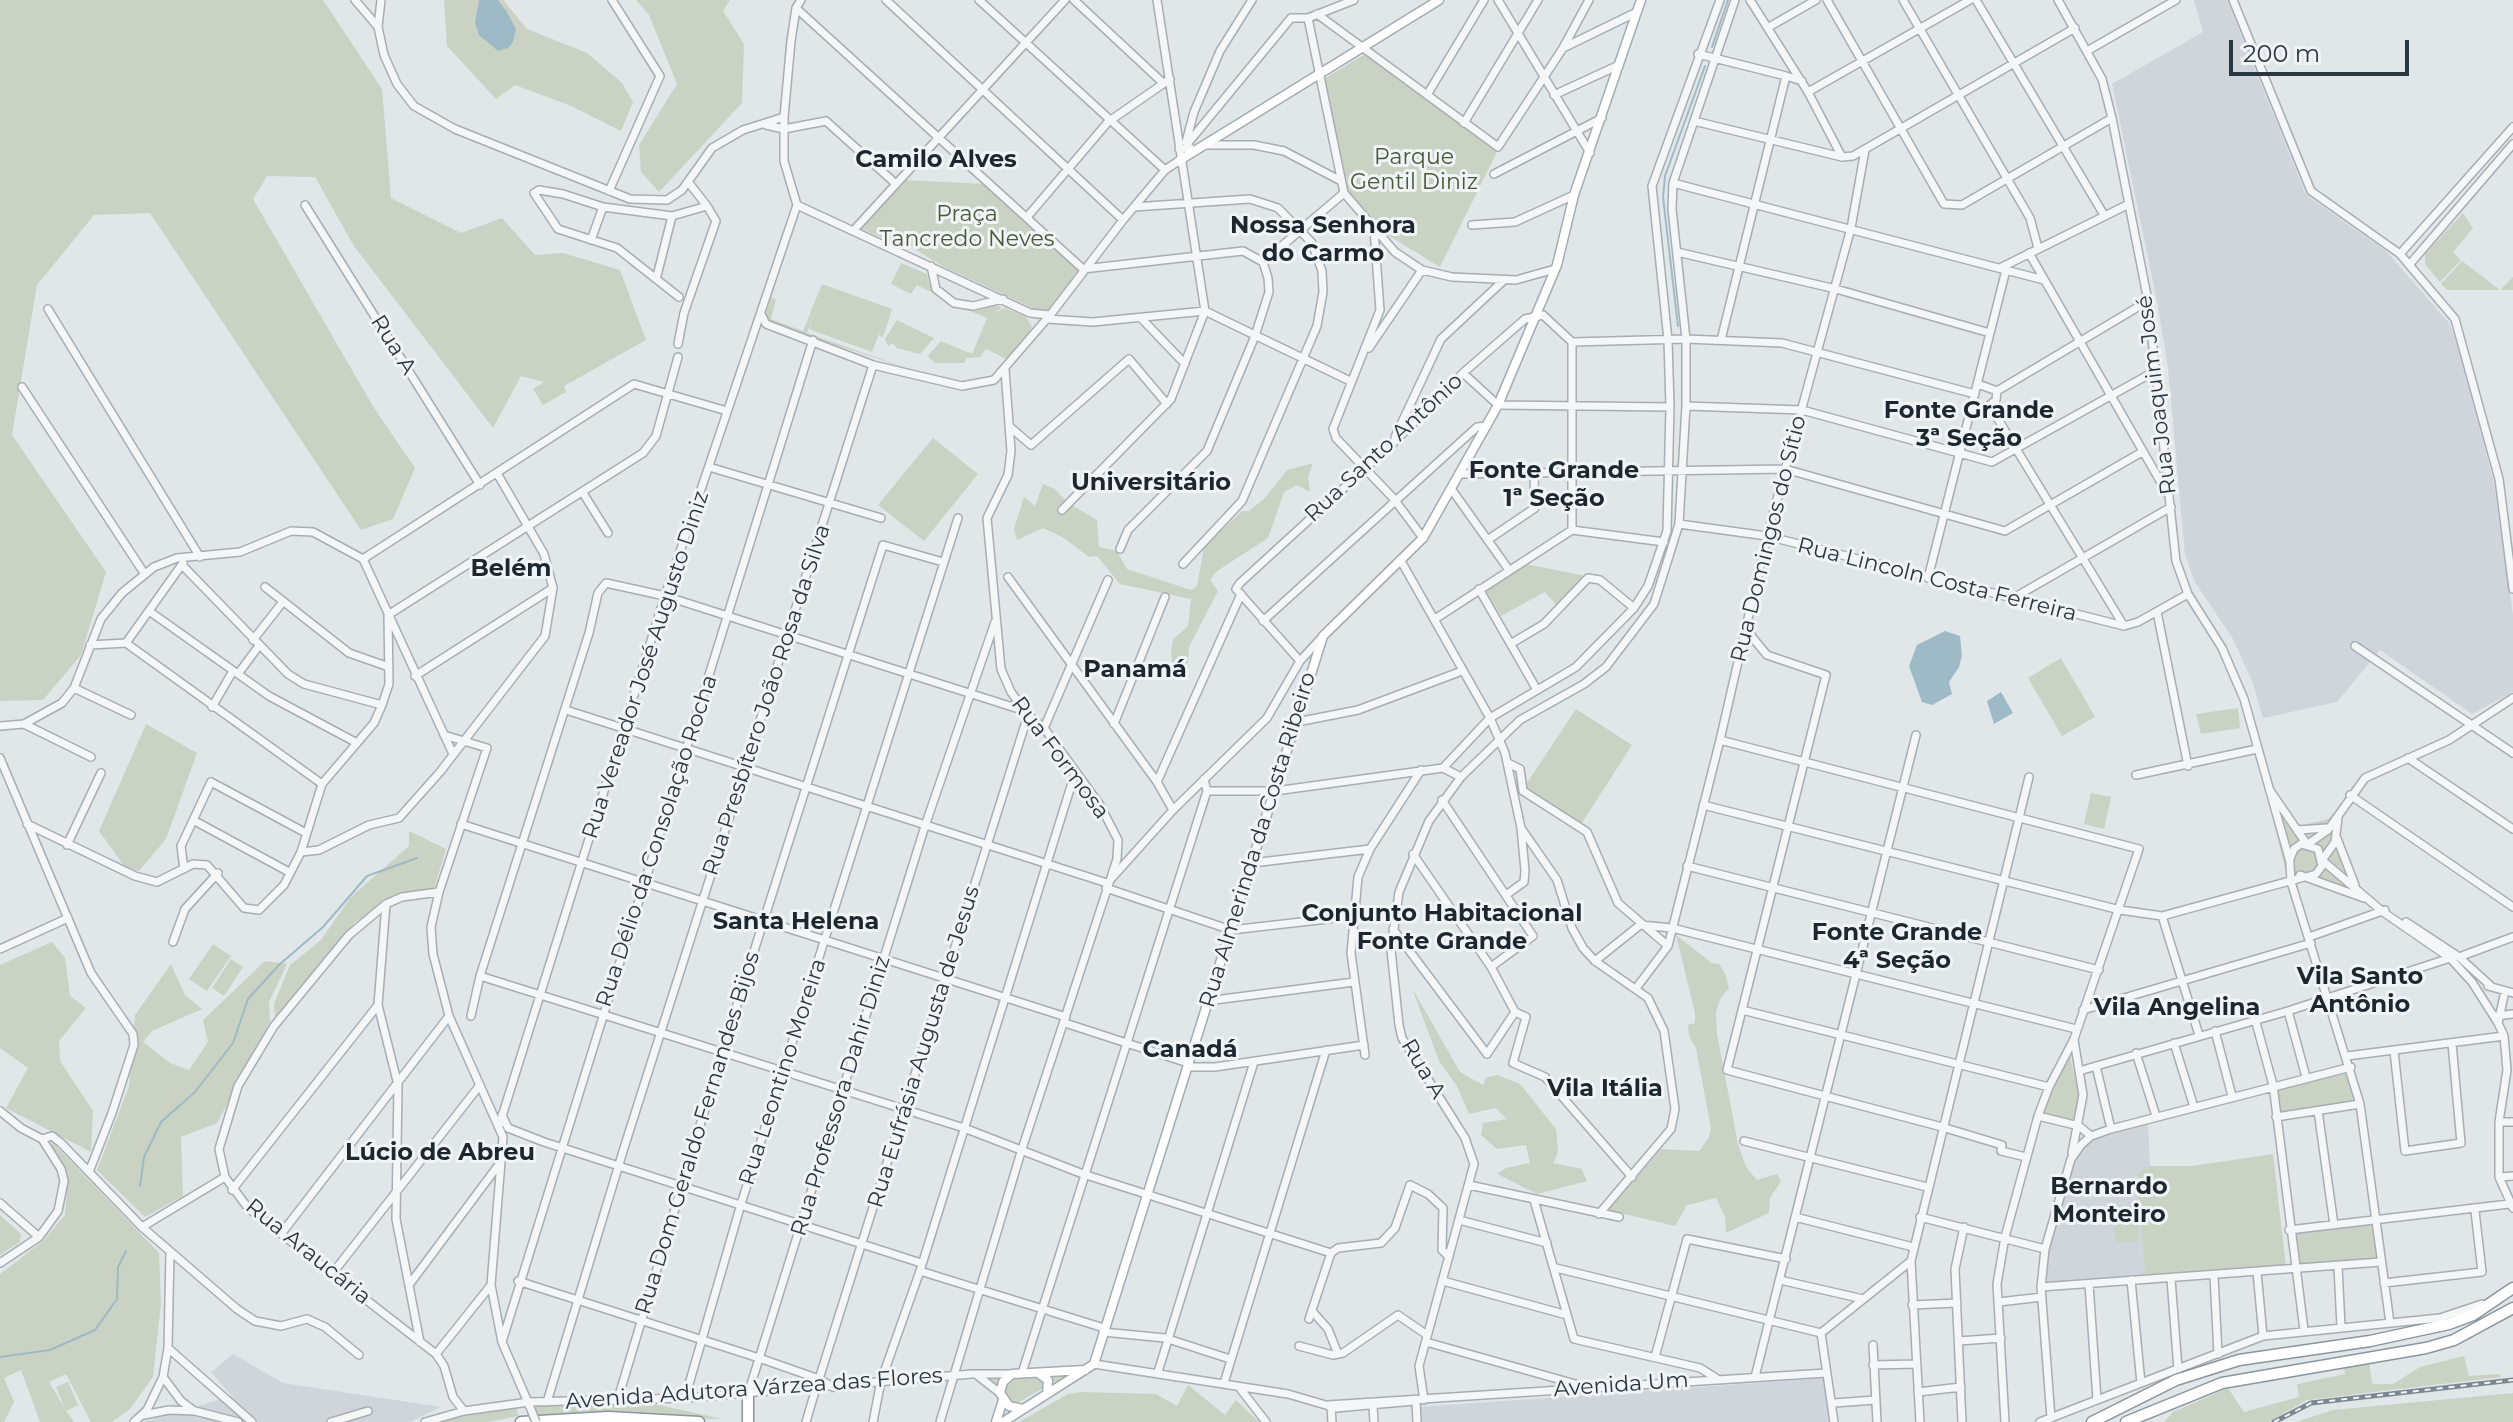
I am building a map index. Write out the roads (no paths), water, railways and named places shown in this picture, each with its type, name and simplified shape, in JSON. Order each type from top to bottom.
[{"type":"highway","points":[[2092,1422],[2176,1380],[2208,1369],[2270,1354],[2421,1332],[2473,1315],[2513,1288]]},
{"type":"highway","points":[[2126,1422],[2222,1383],[2440,1344],[2513,1308]]},
{"type":"highway","points":[[748,1394],[748,1422]]},
{"type":"highway","points":[[521,1422],[608,1417],[699,1422]]},
{"type":"main road","points":[[1180,160],[1184,144],[1206,145],[1439,0]]},
{"type":"main road","points":[[1323,636],[1423,538],[1498,405],[1555,269],[1574,195],[1641,0]]},
{"type":"main road","name":"Rua Almerinda da Costa Ribeiro","points":[[1094,1364],[1323,636]]},
{"type":"main road","points":[[1003,1422],[1094,1364]]},
{"type":"main road","name":"Avenida Adutora Várzea das Flores","points":[[1012,1374],[1086,1370]]},
{"type":"main road","points":[[1036,1372],[1048,1380],[1047,1394]]},
{"type":"main road","points":[[996,1422],[1003,1382],[1012,1374]]},
{"type":"main road","points":[[1002,1396],[1018,1409],[1024,1409]]},
{"type":"street","points":[[355,0],[378,27]]},
{"type":"street","points":[[381,0],[378,27],[384,55],[397,84],[414,106],[433,119],[609,191],[652,202],[667,200],[689,183],[712,148],[743,130],[784,117]]},
{"type":"street","points":[[609,191],[660,76],[612,0]]},
{"type":"street","points":[[801,0],[796,8],[784,117],[784,161],[797,205],[1030,313],[1093,322],[1205,311],[1350,381]]},
{"type":"street","points":[[886,0],[1123,220]]},
{"type":"street","points":[[979,0],[1108,122],[1165,170]]},
{"type":"street","points":[[853,231],[1065,0]]},
{"type":"street","points":[[1074,0],[1166,80]]},
{"type":"street","points":[[1157,0],[1166,80],[1184,144]]},
{"type":"street","points":[[1184,144],[1220,51],[1252,0]]},
{"type":"street","points":[[1184,144],[1291,18],[1308,18],[1354,0]]},
{"type":"street","points":[[1427,95],[1484,0]]},
{"type":"street","points":[[1498,0],[1590,153]]},
{"type":"street","points":[[1464,123],[1538,0]]},
{"type":"street","points":[[1317,14],[1498,147],[1563,48],[1589,0]]},
{"type":"street","points":[[1443,768],[1490,718],[1576,667],[1634,608],[1648,586],[1664,542],[1669,470],[1668,340],[1652,186],[1720,0]]},
{"type":"street","name":"Rua A","points":[[1417,1422],[1419,1366],[1474,1164],[1472,1151],[1402,1038],[1397,1013],[1392,927],[1399,892],[1413,854],[1442,800],[1461,777],[1520,720],[1584,684],[1606,667],[1654,604],[1679,524],[1686,406],[1686,339],[1672,209],[1673,183],[1735,0]]},
{"type":"street","points":[[1750,0],[1802,81],[1842,157]]},
{"type":"street","points":[[1769,27],[1816,0]]},
{"type":"street","points":[[1827,0],[1944,204],[1953,207],[2008,180],[2112,118]]},
{"type":"street","points":[[1903,0],[2030,218],[2038,248]]},
{"type":"street","points":[[1808,92],[1973,0],[2015,62],[2104,215]]},
{"type":"street","name":"Rua Joaquim José","points":[[2058,0],[2105,87],[2112,118],[2148,301],[2176,561],[2188,594],[2236,677],[2290,863],[2291,882],[2351,1067],[2360,1104],[2378,1221],[2390,1323]]},
{"type":"street","points":[[2087,51],[2176,0]]},
{"type":"street","points":[[2233,0],[2311,191],[2400,254],[2455,319],[2462,334],[2499,479],[2513,589]]},
{"type":"street","points":[[796,8],[1083,269]]},
{"type":"street","points":[[1563,48],[1637,12]]},
{"type":"street","points":[[1308,18],[1344,193],[1395,252],[1422,270],[1452,277],[1503,281],[1555,269]]},
{"type":"street","points":[[1694,121],[1842,157],[1853,156],[2075,28]]},
{"type":"street","points":[[1698,54],[1802,81]]},
{"type":"street","points":[[1554,95],[1619,65]]},
{"type":"street","points":[[1721,340],[1786,76]]},
{"type":"street","points":[[1028,216],[1070,171],[1108,122],[1166,80]]},
{"type":"street","points":[[1494,174],[1575,129],[1602,118]]},
{"type":"street","points":[[764,125],[784,129],[826,121],[896,184]]},
{"type":"street","points":[[2400,254],[2513,127]]},
{"type":"street","points":[[2410,264],[2513,144]]},
{"type":"street","points":[[1206,145],[1254,145],[1284,151],[1341,181]]},
{"type":"street","name":"Rua Domingos do Sítio","points":[[1668,946],[1767,536],[1836,289],[1865,150]]},
{"type":"street","points":[[761,314],[766,324],[873,365],[962,386],[994,380],[1049,317],[1083,269],[1165,170],[1180,160],[1205,311],[1167,404],[1062,510]]},
{"type":"street","points":[[678,344],[684,313],[716,221],[689,183]]},
{"type":"street","points":[[1673,183],[2044,280]]},
{"type":"street","points":[[684,313],[679,297],[657,276],[617,248],[558,229],[534,193],[539,190],[563,194],[603,207],[672,216],[707,206]]},
{"type":"street","points":[[1263,262],[1344,193]]},
{"type":"street","points":[[1472,225],[1515,222],[1574,195]]},
{"type":"street","points":[[1134,207],[1250,199],[1278,208],[1300,228],[1318,255],[1323,292],[1317,326],[1242,501],[1183,564]]},
{"type":"street","name":"Rua A","points":[[305,205],[480,485]]},
{"type":"street","name":"Rua Vereador José Augusto Diniz","points":[[499,1126],[665,596],[797,205]]},
{"type":"street","points":[[1928,578],[1973,406],[2003,269],[2038,248],[2127,205]]},
{"type":"street","points":[[591,240],[603,207]]},
{"type":"street","points":[[657,276],[672,216]]},
{"type":"street","points":[[1363,357],[1381,295],[1374,229]]},
{"type":"street","points":[[1083,269],[1243,251],[1263,262],[1269,292],[1255,336],[1207,451],[1128,530],[1120,549]]},
{"type":"street","points":[[1677,252],[1836,289],[1990,333]]},
{"type":"street","points":[[2010,600],[2170,502],[2029,253]]},
{"type":"street","points":[[931,266],[936,289],[954,303],[973,306],[1003,299]]},
{"type":"street","points":[[1422,270],[1363,357],[1350,381],[1333,429],[1336,438],[1394,499],[1423,538]]},
{"type":"street","points":[[1392,444],[1441,339],[1503,281]]},
{"type":"street","points":[[679,297],[691,294]]},
{"type":"street","points":[[1990,406],[1997,391],[2148,301]]},
{"type":"street","points":[[48,309],[200,557]]},
{"type":"street","points":[[1030,313],[1036,332]]},
{"type":"street","points":[[1537,314],[1543,315],[1572,342],[1686,339],[1782,343],[1975,394]]},
{"type":"street","name":"Rua Santo Antônio","points":[[1239,591],[1463,373],[1525,319],[1537,314]]},
{"type":"street","points":[[1141,318],[1185,364]]},
{"type":"street","name":"Rua Délio da Consolação Rocha","points":[[502,1342],[518,1281],[729,616],[813,340]]},
{"type":"street","points":[[1572,342],[1572,530]]},
{"type":"street","points":[[388,615],[530,528],[643,453],[656,436],[678,357]]},
{"type":"street","points":[[1010,427],[1031,445],[1129,359],[1167,404]]},
{"type":"street","name":"Rua Presbítero João Rosa da Silva","points":[[547,1402],[873,365]]},
{"type":"street","name":"Rua Formosa","points":[[940,1422],[1021,1152],[1117,859],[1118,840],[1100,805],[1044,728],[1026,712],[1004,681],[987,518],[1008,475],[1010,427],[1005,398],[1005,370]]},
{"type":"street","points":[[1686,406],[1802,410],[1992,462],[2017,451],[2157,370]]},
{"type":"street","points":[[1463,373],[1498,405],[1670,407]]},
{"type":"street","name":"Rua Formosa","points":[[994,380],[1005,398]]},
{"type":"street","points":[[363,559],[498,475],[634,384],[727,411]]},
{"type":"street","points":[[1978,384],[1997,391]]},
{"type":"street","points":[[22,387],[144,573]]},
{"type":"street","points":[[1973,406],[1990,406]]},
{"type":"street","points":[[1990,406],[2080,559],[2124,626],[2188,594]]},
{"type":"street","points":[[1263,621],[1394,499],[1477,427],[1487,426]]},
{"type":"street","points":[[1461,474],[1785,469],[2005,531],[2142,452]]},
{"type":"street","points":[[709,467],[881,518]]},
{"type":"street","points":[[1489,539],[1535,508],[1534,473]]},
{"type":"street","points":[[301,852],[319,850],[369,825],[399,818],[545,636],[553,588],[544,554],[498,475]]},
{"type":"street","points":[[1452,490],[1509,570]]},
{"type":"street","points":[[583,493],[608,533]]},
{"type":"street","name":"Rua Leontino Moreira","points":[[685,1398],[699,1339],[958,518]]},
{"type":"street","name":"Rua Lincoln Costa Ferreira","points":[[1679,524],[1767,536],[2010,600],[2124,626]]},
{"type":"street","points":[[1435,619],[1572,530],[1664,542]]},
{"type":"street","points":[[0,726],[24,724],[62,703],[74,688],[101,619],[122,593],[144,573],[200,557],[240,552],[291,531],[313,532],[363,559],[453,754]]},
{"type":"street","name":"Rua Dom Geraldo Fernandes Bijos","points":[[617,1402],[680,1187],[883,545],[943,562]]},
{"type":"street","points":[[126,643],[183,561]]},
{"type":"street","points":[[183,561],[255,643],[304,684],[382,705]]},
{"type":"street","points":[[1401,561],[1490,718],[1508,763],[1521,828],[1524,882],[1506,895]]},
{"type":"street","points":[[1008,577],[1157,782],[1173,810]]},
{"type":"street","points":[[1512,643],[1544,624],[1588,578],[1600,580],[1634,608]]},
{"type":"street","points":[[1044,728],[1108,580]]},
{"type":"street","points":[[471,1016],[480,976],[566,710],[598,593],[606,583],[665,596],[1026,712]]},
{"type":"street","points":[[265,587],[349,653],[389,667]]},
{"type":"street","points":[[415,676],[553,588]]},
{"type":"street","points":[[1479,589],[1537,690]]},
{"type":"street","points":[[1157,782],[1239,591],[1300,661]]},
{"type":"street","points":[[1114,724],[1165,597]]},
{"type":"street","points":[[212,707],[282,603]]},
{"type":"street","points":[[149,611],[302,716],[357,743]]},
{"type":"street","points":[[2157,612],[2188,766]]},
{"type":"street","points":[[27,824],[135,876],[157,882],[200,863],[218,873],[244,908],[253,912],[284,885],[301,852],[322,784],[374,723],[382,705],[389,667],[388,615]]},
{"type":"street","name":"Rua Professora Dahir Diniz","points":[[748,1394],[925,826],[997,616]]},
{"type":"street","points":[[1747,621],[1752,637],[1767,655],[1826,675],[1727,1070],[1942,1127],[2002,1145],[2001,1151],[2026,1157]]},
{"type":"street","points":[[1106,886],[1173,810],[1267,718],[1300,661],[1323,636]]},
{"type":"street","points":[[90,645],[126,643],[322,784]]},
{"type":"street","points":[[2355,646],[2513,753]]},
{"type":"street","points":[[1297,722],[1358,710],[1462,671]]},
{"type":"street","points":[[74,688],[131,715]]},
{"type":"street","points":[[2367,899],[2305,877],[2290,863],[2294,849],[2330,828],[2350,795],[2365,778],[2474,727],[2513,698]]},
{"type":"street","points":[[566,710],[1047,865],[1231,930],[1354,916]]},
{"type":"street","name":"Rua Eufrásia Augusta de Jesus","points":[[819,1379],[1026,712]]},
{"type":"street","points":[[24,724],[91,757]]},
{"type":"street","points":[[444,735],[487,748],[439,892],[431,927],[433,954],[449,1016],[499,1126],[505,1148],[501,1162],[491,1285],[502,1342],[536,1422]]},
{"type":"street","points":[[1755,1377],[1885,848],[1916,735]]},
{"type":"street","points":[[1720,740],[2139,849],[2074,1039],[2038,1116],[2005,1237],[1997,1284],[2005,1422]]},
{"type":"street","points":[[2136,775],[2257,749]]},
{"type":"street","points":[[0,758],[91,973],[133,1034],[134,1045],[117,1099],[89,1172]]},
{"type":"street","points":[[2408,758],[2513,829]]},
{"type":"street","points":[[1508,763],[1520,769],[1523,791],[1587,832],[1618,903],[1668,946],[1637,987]]},
{"type":"street","points":[[1207,791],[1275,791],[1443,768],[1461,777]]},
{"type":"street","points":[[1365,1055],[1351,953],[1358,877],[1370,849],[1421,770]]},
{"type":"street","points":[[67,845],[101,773]]},
{"type":"street","points":[[873,1422],[881,1381],[921,1267],[1075,773]]},
{"type":"street","points":[[1920,1422],[1912,1305],[1913,1247],[2029,777]]},
{"type":"street","points":[[1022,1373],[1207,791],[1204,779]]},
{"type":"street","points":[[184,869],[181,846],[211,782],[306,833]]},
{"type":"street","name":"Rua Joaquim José","points":[[2267,786],[2307,844]]},
{"type":"street","points":[[2350,795],[2513,907]]},
{"type":"street","points":[[1442,800],[1533,936],[1491,967]]},
{"type":"street","points":[[1703,805],[1885,848],[2120,910],[2162,916],[2318,872],[2333,847],[2338,816]]},
{"type":"street","points":[[193,820],[289,872]]},
{"type":"street","points":[[461,824],[1005,996],[1187,1065],[1254,1062],[1364,1045]]},
{"type":"street","points":[[1521,828],[1548,863],[1576,935],[1595,961],[1637,987],[1657,1011],[1664,1031],[1675,1109],[1671,1129],[1599,1214]]},
{"type":"street","points":[[2297,830],[2330,828]]},
{"type":"street","points":[[2336,836],[2345,866],[2358,891]]},
{"type":"street","points":[[2289,1230],[2511,1206],[2499,1177],[2499,1122],[2510,1070],[2504,1036],[2497,1018],[2472,982],[2450,958],[2367,899],[2323,860],[2318,849],[2307,844]]},
{"type":"street","points":[[1252,863],[1370,849]]},
{"type":"street","points":[[1413,854],[1491,967],[1515,1012],[1526,1017],[1512,1061],[1545,1077],[1632,1177]]},
{"type":"street","points":[[1687,866],[2099,970]]},
{"type":"street","points":[[173,942],[185,909],[218,873]]},
{"type":"street","name":"Rua Araucária","points":[[436,1354],[281,1234],[232,1190],[225,1177],[219,1149],[238,1086],[274,1026],[349,935],[386,904],[402,897],[439,892]]},
{"type":"street","points":[[386,904],[378,1005],[398,1085],[399,1191],[396,1219],[420,1342]]},
{"type":"street","points":[[2083,1010],[2310,940],[2384,911]]},
{"type":"street","points":[[2384,911],[2459,957],[2492,987]]},
{"type":"street","points":[[2162,916],[2199,1035]]},
{"type":"street","points":[[0,949],[68,918]]},
{"type":"street","points":[[1595,961],[1640,925],[1672,928],[2076,1029]]},
{"type":"street","points":[[1392,927],[1485,1055],[1515,1012]]},
{"type":"street","points":[[2459,957],[2513,937]]},
{"type":"street","points":[[2079,1071],[2288,1011],[2450,958]]},
{"type":"street","points":[[480,976],[964,1128],[1083,1174],[1331,1253]]},
{"type":"street","points":[[1207,1001],[1354,982]]},
{"type":"street","points":[[2472,982],[2509,992],[2497,1018]]},
{"type":"street","points":[[232,1190],[378,1005]]},
{"type":"street","points":[[1742,1010],[2049,1087]]},
{"type":"street","points":[[2288,1011],[2306,1077]]},
{"type":"street","points":[[2497,1018],[2513,1014]]},
{"type":"street","points":[[281,1234],[449,1016]]},
{"type":"street","points":[[2255,1019],[2273,1085],[2304,1330]]},
{"type":"street","points":[[2215,1031],[2232,1096]]},
{"type":"street","points":[[2347,1056],[2504,1036]]},
{"type":"street","points":[[2051,1418],[2041,1287],[2045,1249],[2079,1126],[2083,1095],[2074,1039]]},
{"type":"street","points":[[2174,1043],[2194,1107]]},
{"type":"street","points":[[2394,1051],[2405,1151],[2461,1143],[2452,1043]]},
{"type":"street","points":[[1224,1383],[1326,1050]]},
{"type":"street","points":[[2136,1053],[2156,1116]]},
{"type":"street","points":[[1158,1372],[1165,1338],[1208,1213],[1254,1062]]},
{"type":"street","points":[[2096,1066],[2111,1129]]},
{"type":"street","points":[[2071,1159],[2091,1136],[2111,1129],[2351,1067]]},
{"type":"street","points":[[332,1274],[480,1085]]},
{"type":"street","points":[[2276,1117],[2360,1104]]},
{"type":"street","points":[[0,1111],[21,1128],[42,1139],[61,1169],[63,1196],[52,1223],[39,1237],[0,1263]]},
{"type":"street","points":[[2318,1111],[2334,1225]]},
{"type":"street","points":[[502,1115],[508,1128],[560,1148],[802,1224],[921,1267],[979,1292],[1103,1330],[1165,1338],[1230,1359]]},
{"type":"street","points":[[2038,1116],[2079,1126],[2091,1136]]},
{"type":"street","points":[[2499,1122],[2513,1122]]},
{"type":"street","points":[[42,1139],[52,1136],[142,1227],[255,1321],[281,1326],[307,1319],[359,1355]]},
{"type":"street","points":[[1744,1141],[1927,1187]]},
{"type":"street","points":[[409,1285],[501,1162]]},
{"type":"street","points":[[399,1169],[412,1174]]},
{"type":"street","points":[[2499,1177],[2513,1176]]},
{"type":"street","points":[[142,1227],[225,1177]]},
{"type":"street","points":[[1338,1354],[1328,1329],[1311,1315],[1331,1253],[1338,1248],[1381,1243],[1395,1228],[1410,1185],[1428,1194],[1443,1208],[1442,1250],[1449,1257]]},
{"type":"street","points":[[1469,1185],[1619,1217]]},
{"type":"street","points":[[1534,1200],[1574,1339],[1700,1368],[1718,1379]]},
{"type":"street","points":[[0,1203],[39,1237]]},
{"type":"street","points":[[384,1211],[396,1219]]},
{"type":"street","points":[[2384,1283],[2482,1272],[2475,1211]]},
{"type":"street","points":[[1795,1217],[1913,1247]]},
{"type":"street","points":[[1920,1217],[2045,1249]]},
{"type":"street","points":[[1459,1220],[1547,1243]]},
{"type":"street","points":[[1962,1422],[1955,1269],[1964,1227]]},
{"type":"street","points":[[1655,1357],[1687,1239],[1786,1259]]},
{"type":"street","points":[[134,1422],[142,1415],[163,1377],[168,1348],[170,1252]]},
{"type":"street","points":[[1821,1333],[1911,1261]]},
{"type":"street","points":[[2041,1287],[2381,1262]]},
{"type":"street","points":[[2338,1267],[2341,1326]]},
{"type":"street","points":[[1556,1268],[1821,1333]]},
{"type":"street","points":[[2257,1272],[2263,1336]]},
{"type":"street","points":[[2214,1276],[2218,1354]]},
{"type":"street","points":[[2171,1279],[2178,1369]]},
{"type":"street","points":[[1780,1280],[1863,1299]]},
{"type":"street","points":[[2131,1280],[2141,1383]]},
{"type":"street","points":[[518,1281],[759,1358],[833,1387]]},
{"type":"street","points":[[1443,1281],[1567,1315]]},
{"type":"street","points":[[2089,1284],[2097,1400]]},
{"type":"street","points":[[464,1411],[453,1397],[444,1366],[436,1354],[491,1285]]},
{"type":"street","points":[[2040,1422],[2263,1336],[2457,1315],[2503,1296]]},
{"type":"street","points":[[1999,1302],[2042,1297]]},
{"type":"street","points":[[1912,1305],[1957,1303]]},
{"type":"street","points":[[1299,1346],[1338,1354],[1398,1315],[1426,1338],[1585,1387]]},
{"type":"street","points":[[408,1333],[417,1318]]},
{"type":"street","points":[[1821,1333],[1834,1403],[1834,1422]]},
{"type":"street","points":[[1959,1341],[2001,1338]]},
{"type":"street","points":[[1873,1345],[1877,1422]]},
{"type":"street","points":[[168,1348],[252,1422]]},
{"type":"street","points":[[1094,1364],[1224,1383],[1330,1405],[1373,1406],[1420,1400]]},
{"type":"street","points":[[1873,1365],[1917,1364]]},
{"type":"street","name":"Avenida Um","points":[[1420,1400],[1826,1373]]},
{"type":"street","points":[[972,1374],[1002,1396]]},
{"type":"street","name":"Avenida Adutora Várzea das Flores","points":[[425,1422],[464,1411],[547,1402],[685,1398],[972,1374],[1012,1374]]},
{"type":"street","points":[[163,1377],[181,1401],[195,1411]]},
{"type":"street","points":[[1239,1387],[1266,1422]]},
{"type":"street","points":[[1918,1392],[1961,1387]]},
{"type":"street","points":[[806,1422],[816,1388]]},
{"type":"street","points":[[449,1415],[453,1397]]},
{"type":"street","points":[[1330,1405],[1420,1400]]},
{"type":"street","points":[[1834,1403],[1875,1400]]},
{"type":"street","points":[[1330,1405],[1332,1422]]},
{"type":"street","points":[[1373,1406],[1374,1422]]},
{"type":"street","points":[[142,1415],[169,1410],[195,1411],[238,1422]]},
{"type":"street","points":[[331,1422],[368,1411]]},
{"type":"water","points":[[479,0],[498,0],[507,12],[516,29],[508,48],[498,51],[479,35],[475,23]]},
{"type":"water","points":[[1945,631],[1960,636],[1962,656],[1949,682],[1952,694],[1932,705],[1922,702],[1909,666],[1917,645]]},
{"type":"water","points":[[2001,692],[2013,713],[1994,724],[1987,701]]},
{"type":"waterway","points":[[1712,47],[1728,0]]},
{"type":"waterway","points":[[1678,326],[1663,197],[1665,176],[1705,66]]},
{"type":"waterway","points":[[140,1186],[144,1157],[161,1122],[195,1092],[233,1043],[248,999],[280,964],[323,927],[367,876],[417,858]]},
{"type":"waterway","points":[[0,1357],[50,1350],[95,1330],[117,1299],[118,1267],[126,1251]]},
{"type":"railway","points":[[2274,1422],[2311,1403],[2513,1380]]},
{"type":"district","name":"Camilo Alves","points":[[936,160]]},
{"type":"district","name":"Nossa Senhora do Carmo","points":[[1323,240]]},
{"type":"district","name":"Fonte Grande 3ª Seção","points":[[1969,425]]},
{"type":"district","name":"Universitário","points":[[1151,483]]},
{"type":"district","name":"Fonte Grande 1ª Seção","points":[[1554,485]]},
{"type":"district","name":"Belém","points":[[511,569]]},
{"type":"district","name":"Panamá","points":[[1135,670]]},
{"type":"district","name":"Santa Helena","points":[[796,922]]},
{"type":"district","name":"Conjunto Habitacional Fonte Grande","points":[[1442,928]]},
{"type":"district","name":"Fonte Grande 4ª Seção","points":[[1897,947]]},
{"type":"district","name":"Vila Santo Antônio","points":[[2360,991]]},
{"type":"district","name":"Vila Angelina","points":[[2177,1008]]},
{"type":"district","name":"Canadá","points":[[1190,1050]]},
{"type":"district","name":"Vila Itália","points":[[1605,1089]]},
{"type":"district","name":"Lúcio de Abreu","points":[[440,1153]]},
{"type":"district","name":"Bernardo Monteiro","points":[[2109,1201]]},
{"type":"park label","name":"Parque Gentil Diniz","points":[[1414,170]]},
{"type":"park label","name":"Praça Tancredo Neves","points":[[967,228]]}]
